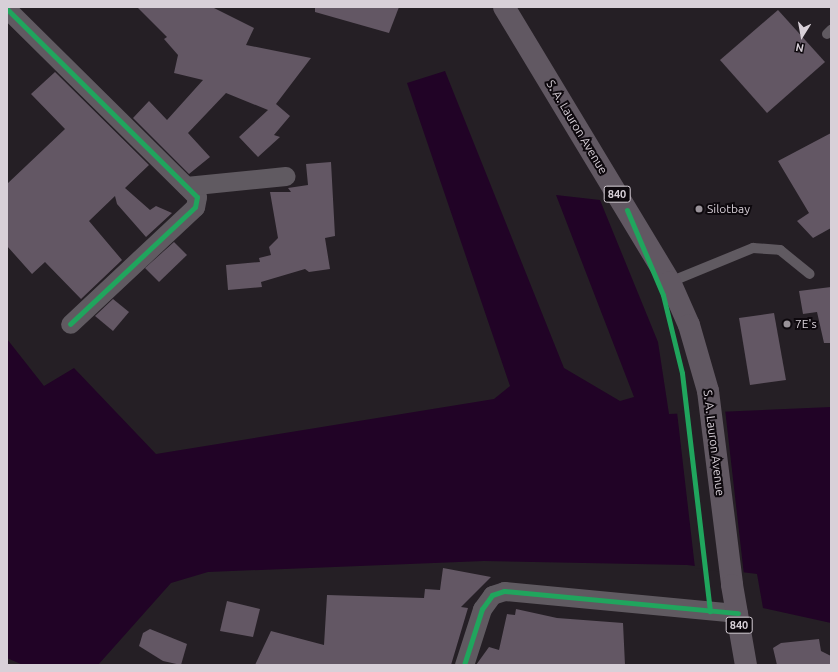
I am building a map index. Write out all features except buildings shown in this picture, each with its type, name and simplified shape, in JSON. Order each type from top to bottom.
[{"type":"highway","name":"S. A. Lauron Avenue","points":[[504,7],[670,282],[689,325],[708,391],[732,585],[746,665]]},
{"type":"street","points":[[7,9],[197,197],[196,207],[70,324]]},
{"type":"street","points":[[186,186],[286,176]]},
{"type":"street","points":[[464,665],[482,609],[492,595],[504,591],[738,613]]},
{"type":"lane","points":[[670,282],[753,248],[780,250],[810,274]]},
{"type":"shaded area","points":[[445,71],[564,368],[620,401],[634,397],[556,195],[600,200],[658,342],[669,414],[831,407],[831,623],[763,608],[757,574],[687,565],[484,561],[208,572],[171,583],[98,665],[23,665],[7,658],[7,339],[44,386],[74,368],[156,454],[494,399],[510,386],[407,83]]},
{"type":"pier","points":[[725,409],[744,575],[695,568],[677,412]]},
{"type":"cycle path","points":[[7,9],[197,197],[195,207],[70,324]]},
{"type":"cycle path","points":[[627,210],[663,295],[682,373],[710,611]]},
{"type":"cycle path","points":[[464,665],[482,609],[492,595],[504,591],[738,613]]},
{"type":"place","name":"Silotbay","points":[[699,209]]},
{"type":"place","name":"7E's","points":[[787,324]]}]
